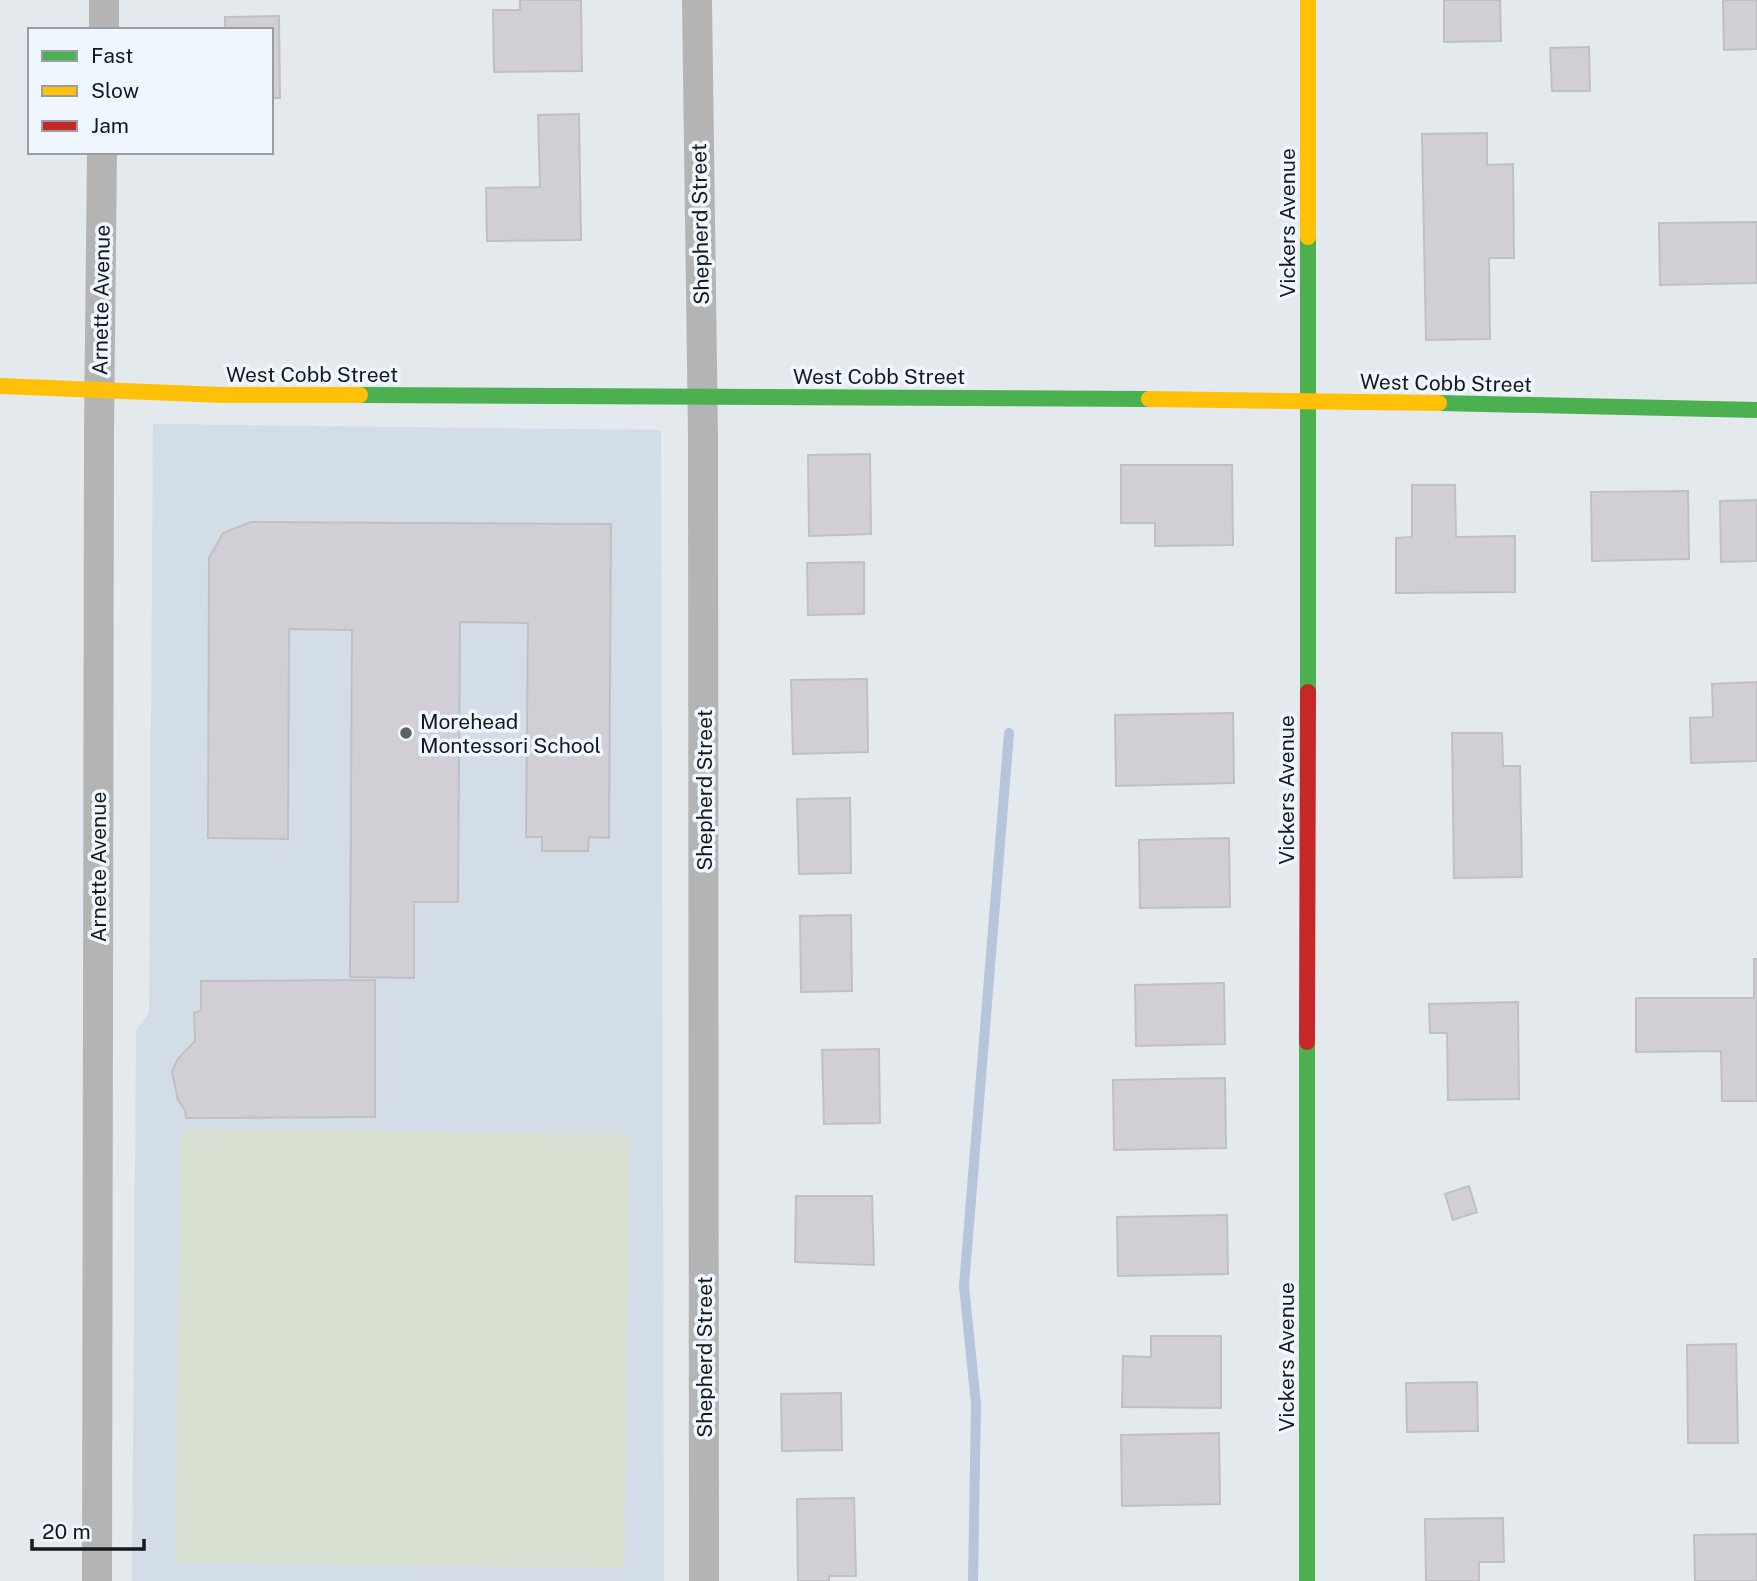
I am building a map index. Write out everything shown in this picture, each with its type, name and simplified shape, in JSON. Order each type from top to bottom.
[{"type":"street","points":[[104,0],[104,28]]},
{"type":"street","name":"Shepherd Street","points":[[698,0],[702,396],[704,1581]]},
{"type":"street","name":"Vickers Avenue","points":[[1307,1581],[1308,0]]},
{"type":"street","name":"Arnette Avenue","points":[[97,1581],[102,154]]},
{"type":"street","name":"West Cobb Street","points":[[0,386],[223,395],[1307,401],[1757,410]]},
{"type":"shaded area","points":[[153,424],[661,430],[664,1581],[132,1581],[136,1030],[149,1013]]},
{"type":"shaded area","points":[[181,1129],[630,1134],[624,1568],[175,1563]]},
{"type":"building","points":[[520,0],[581,0],[582,71],[494,72],[493,10],[520,10]]},
{"type":"building","points":[[1444,0],[1500,0],[1501,41],[1444,42]]},
{"type":"building","points":[[1723,0],[1757,0],[1757,49],[1724,50]]},
{"type":"building","points":[[279,16],[280,98],[273,98],[273,28],[225,28],[225,17]]},
{"type":"building","points":[[1589,47],[1590,91],[1552,91],[1550,48]]},
{"type":"building","points":[[579,114],[581,240],[487,241],[486,188],[540,187],[538,115]]},
{"type":"building","points":[[1487,133],[1487,165],[1513,164],[1514,258],[1489,258],[1490,339],[1426,340],[1422,134]]},
{"type":"building","points":[[1757,222],[1757,283],[1660,285],[1659,223]]},
{"type":"building","points":[[870,454],[871,534],[809,536],[808,455]]},
{"type":"building","points":[[1121,465],[1232,465],[1233,545],[1155,546],[1155,523],[1121,523]]},
{"type":"building","points":[[1412,485],[1455,485],[1456,537],[1515,536],[1515,592],[1396,593],[1396,538],[1412,537]]},
{"type":"building","points":[[1688,491],[1689,559],[1592,561],[1591,492]]},
{"type":"building","points":[[1757,500],[1757,561],[1721,562],[1720,501]]},
{"type":"building","name":"Morehead Montessori School","points":[[251,522],[611,524],[609,838],[589,837],[588,851],[542,851],[542,837],[526,837],[528,623],[460,622],[458,902],[414,902],[414,978],[350,977],[352,630],[289,629],[288,839],[208,838],[209,558],[223,533]]},
{"type":"building","points":[[864,562],[864,614],[808,615],[807,563]]},
{"type":"building","points":[[867,679],[868,752],[793,754],[791,680]]},
{"type":"building","points":[[1757,682],[1757,761],[1691,763],[1690,718],[1713,717],[1712,684]]},
{"type":"building","points":[[1233,713],[1234,783],[1116,786],[1115,715]]},
{"type":"building","points":[[1452,733],[1502,733],[1503,766],[1520,766],[1522,877],[1454,878]]},
{"type":"building","points":[[850,798],[851,873],[799,874],[797,799]]},
{"type":"building","points":[[1229,838],[1230,907],[1140,908],[1139,840]]},
{"type":"building","points":[[851,915],[852,991],[801,992],[800,916]]},
{"type":"building","points":[[1754,959],[1757,959],[1757,1101],[1722,1101],[1721,1051],[1636,1052],[1636,998],[1754,998]]},
{"type":"building","points":[[375,980],[375,1117],[186,1118],[185,1110],[178,1100],[172,1072],[177,1060],[195,1041],[194,1013],[201,1010],[201,981]]},
{"type":"building","points":[[1224,983],[1225,1044],[1136,1046],[1135,985]]},
{"type":"building","points":[[1518,1002],[1519,1099],[1448,1100],[1447,1033],[1430,1033],[1429,1004]]},
{"type":"building","points":[[879,1049],[880,1123],[824,1124],[822,1050]]},
{"type":"building","points":[[1225,1078],[1226,1148],[1114,1150],[1113,1080]]},
{"type":"building","points":[[1469,1186],[1477,1212],[1453,1220],[1445,1194]]},
{"type":"building","points":[[796,1196],[872,1196],[874,1265],[795,1262]]},
{"type":"building","points":[[1227,1215],[1228,1274],[1118,1276],[1117,1217]]},
{"type":"building","points":[[1151,1336],[1221,1336],[1221,1408],[1122,1407],[1123,1356],[1151,1357]]},
{"type":"building","points":[[1736,1344],[1738,1443],[1688,1443],[1687,1345]]},
{"type":"building","points":[[1477,1382],[1478,1431],[1407,1432],[1406,1383]]},
{"type":"building","points":[[841,1393],[842,1450],[782,1451],[781,1394]]},
{"type":"building","points":[[1219,1433],[1220,1504],[1122,1506],[1121,1435]]},
{"type":"building","points":[[854,1498],[856,1576],[829,1576],[829,1581],[798,1581],[797,1499]]},
{"type":"building","points":[[1503,1518],[1504,1562],[1479,1562],[1479,1581],[1426,1581],[1425,1519]]},
{"type":"building","points":[[1757,1534],[1757,1581],[1695,1581],[1694,1535]]},
{"type":"waterway","points":[[973,1581],[976,1404],[964,1286],[1009,733]]},
{"type":"traffic: fast","points":[[1308,237],[1308,692]]},
{"type":"traffic: fast","points":[[360,395],[1149,399]]},
{"type":"traffic: fast","points":[[1439,403],[1757,410]]},
{"type":"traffic: fast","points":[[1307,1042],[1307,1581]]},
{"type":"traffic: slow","points":[[1308,0],[1308,237]]},
{"type":"traffic: slow","points":[[0,386],[223,395],[360,395]]},
{"type":"traffic: slow","points":[[1149,399],[1439,403]]},
{"type":"traffic: jam","points":[[1307,1042],[1308,692]]},
{"type":"place","name":"Morehead Montessori School","points":[[406,733]]}]
